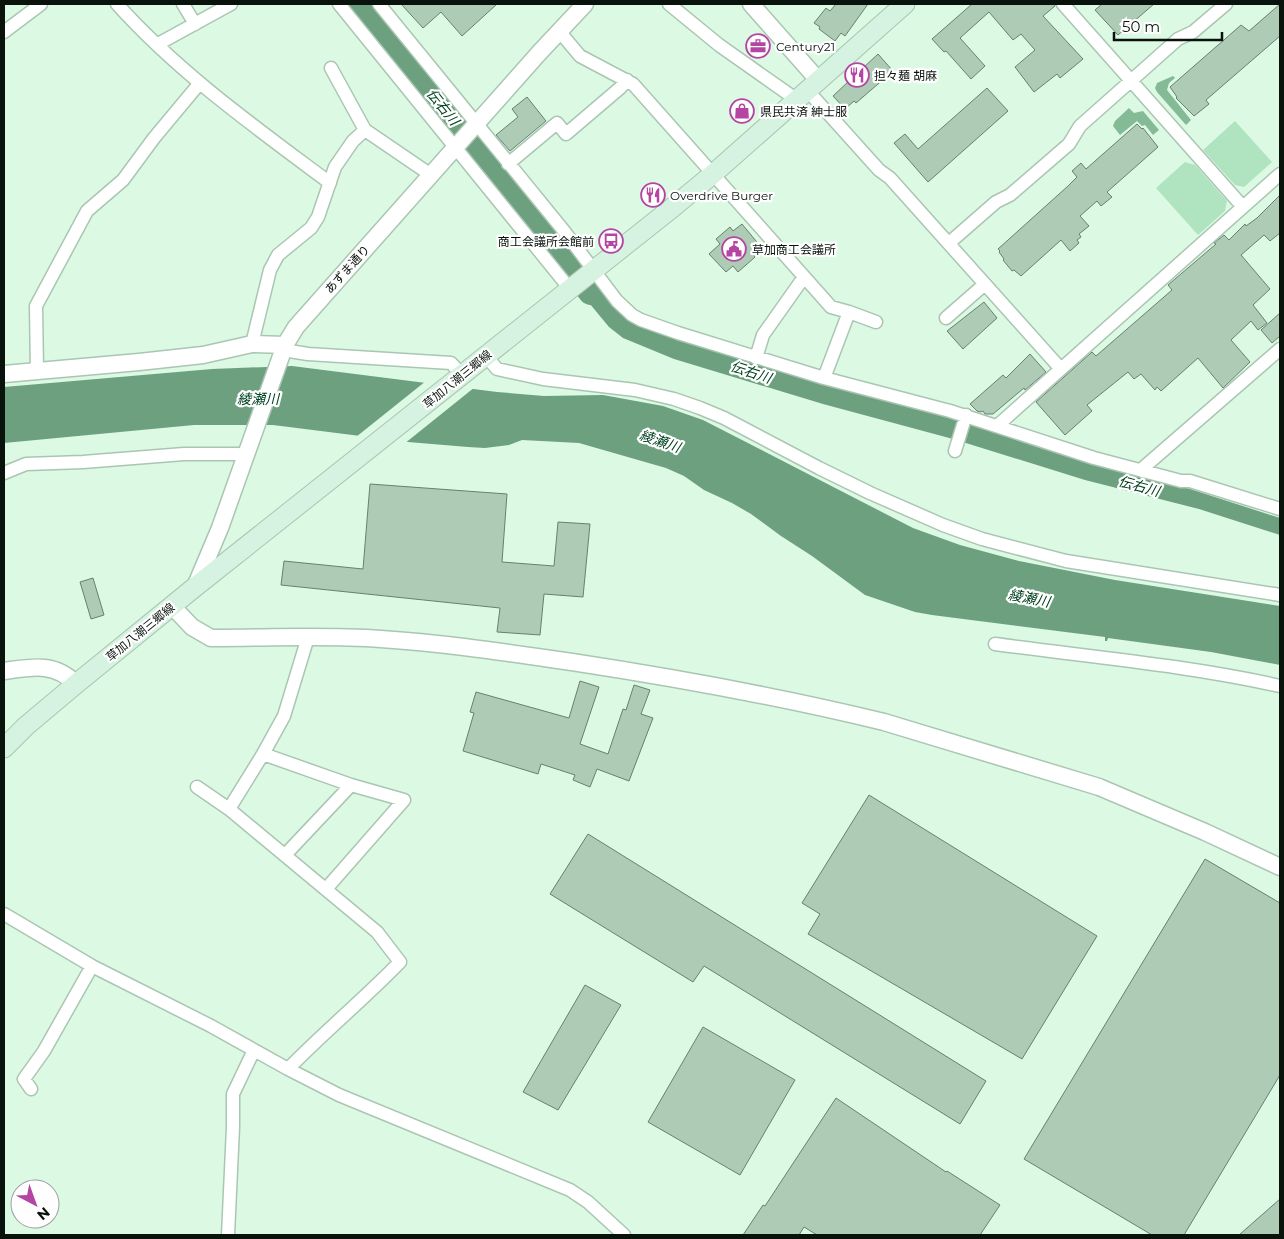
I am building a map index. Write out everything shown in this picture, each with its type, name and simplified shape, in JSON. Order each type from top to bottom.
[{"type":"main road","name":"草加八潮三郷線","points":[[4,748],[26,726],[195,587],[713,174],[905,4]]},
{"type":"street","points":[[4,32],[41,4]]},
{"type":"street","points":[[117,4],[198,84],[330,183]]},
{"type":"street","points":[[183,4],[195,24]]},
{"type":"street","points":[[158,44],[231,4]]},
{"type":"street","points":[[339,4],[458,146],[572,288]]},
{"type":"street","points":[[379,4],[475,126],[564,231],[592,272],[632,315],[641,320],[756,358],[997,426],[1045,443],[1142,471],[1190,481],[1280,509]]},
{"type":"street","name":"あずま通り","points":[[195,587],[220,528],[282,353],[302,318],[585,4]]},
{"type":"street","points":[[669,4],[719,44],[808,90]]},
{"type":"street","points":[[751,4],[808,90],[879,170],[890,178],[1060,368]]},
{"type":"street","points":[[1063,4],[1243,207]]},
{"type":"street","points":[[948,244],[996,202],[1010,195],[1069,144],[1080,126],[1178,39],[1194,32],[1226,4]]},
{"type":"street","points":[[559,31],[580,56],[633,84],[831,307],[876,322]]},
{"type":"street","points":[[331,68],[365,130],[431,175]]},
{"type":"street","points":[[508,164],[557,123],[566,134],[620,88],[626,80]]},
{"type":"street","points":[[37,371],[36,306],[87,211],[123,180],[198,84]]},
{"type":"street","points":[[252,344],[270,270],[278,254],[311,228],[318,217],[335,167],[353,142],[365,130]]},
{"type":"street","points":[[997,426],[1280,174]]},
{"type":"street","points":[[756,358],[763,335],[804,277]]},
{"type":"street","points":[[946,318],[984,284]]},
{"type":"street","points":[[824,378],[849,312]]},
{"type":"street","points":[[4,374],[203,355],[252,344],[282,353],[451,363],[465,373]]},
{"type":"street","points":[[1142,471],[1143,468],[1280,349]]},
{"type":"street","points":[[486,356],[498,369],[543,379],[636,390],[674,399],[700,408],[724,418],[870,493],[943,526],[982,539],[1066,561],[1280,596]]},
{"type":"street","points":[[956,447],[965,418]]},
{"type":"street","points":[[4,473],[26,464],[83,462],[249,447]]},
{"type":"street","points":[[172,606],[192,627],[210,638],[380,638],[534,656],[718,686],[868,718],[1099,787],[1205,832],[1280,867]]},
{"type":"street","points":[[229,809],[284,716],[308,637]]},
{"type":"street","points":[[995,644],[1191,669],[1280,686]]},
{"type":"street","points":[[4,671],[48,668],[61,672],[76,684]]},
{"type":"street","points":[[263,754],[350,785],[404,800],[326,889]]},
{"type":"street","points":[[285,855],[350,785]]},
{"type":"street","points":[[197,787],[229,809],[377,932],[400,962],[288,1069]]},
{"type":"street","points":[[4,914],[92,966],[211,1026],[339,1095],[570,1190],[588,1202],[622,1235]]},
{"type":"street","points":[[31,1089],[24,1080],[44,1051],[92,966]]},
{"type":"street","points":[[228,1235],[233,1127],[232,1094],[254,1050]]},
{"type":"shaded area","points":[[1173,76],[1175,78],[1169,83],[1167,90],[1191,120],[1186,125],[1155,88],[1157,83]]},
{"type":"shaded area","points":[[1129,108],[1134,113],[1143,111],[1159,130],[1153,135],[1145,125],[1142,126],[1137,121],[1120,135],[1113,126],[1115,121]]},
{"type":"shaded area","points":[[1235,121],[1272,162],[1244,187],[1235,185],[1203,150]]},
{"type":"shaded area","points":[[1185,162],[1195,165],[1227,201],[1225,211],[1198,235],[1156,188]]},
{"type":"water","points":[[576,257],[604,293],[635,323],[660,334],[733,357],[955,419],[1085,462],[1190,489],[1280,518],[1280,535],[1199,509],[1085,480],[953,439],[823,404],[674,359],[623,338],[609,327],[561,269]]},
{"type":"water","name":"綾瀬川","points":[[292,366],[497,392],[544,396],[603,395],[663,406],[703,420],[913,528],[960,545],[1019,561],[1115,580],[1280,606],[1280,665],[1211,652],[1108,638],[1105,641],[1105,637],[915,612],[865,595],[751,514],[704,490],[684,476],[666,468],[579,443],[522,440],[509,445],[485,448],[408,442],[273,425],[194,425],[4,443],[4,387],[212,369]]},
{"type":"pier","points":[[579,261],[600,287],[585,300],[564,273]]},
{"type":"pier","points":[[426,381],[475,387],[404,444],[356,437]]},
{"type":"building","points":[[401,4],[497,4],[462,36],[441,12],[423,28]]},
{"type":"building","points":[[836,4],[868,4],[845,36],[841,33],[835,41],[814,23],[826,8],[830,11]]},
{"type":"building","points":[[972,4],[1055,4],[1043,16],[1083,59],[1060,78],[1057,74],[1034,92],[1015,67],[1035,50],[1021,34],[1013,40],[989,12],[960,38],[985,66],[971,79],[946,51],[944,52],[932,39]]},
{"type":"building","points":[[1102,4],[1154,4],[1118,35],[1095,10]]},
{"type":"building","points":[[1280,4],[1280,36],[1206,100],[1209,104],[1194,116],[1176,98],[1170,87],[1241,25],[1249,31]]},
{"type":"building","points":[[878,54],[893,71],[856,103],[854,101],[845,109],[833,96]]},
{"type":"building","points":[[987,88],[1008,111],[928,182],[894,143],[905,134],[918,149]]},
{"type":"building","points":[[527,97],[546,121],[510,151],[496,135],[518,117],[512,109]]},
{"type":"building","points":[[1137,124],[1143,128],[1158,147],[1107,192],[1112,197],[1101,206],[1097,201],[1080,216],[1089,226],[1079,234],[1081,237],[1077,240],[1079,243],[1070,251],[1061,240],[1021,276],[1014,270],[1012,271],[1003,260],[998,249],[1077,177],[1072,171],[1081,163],[1086,169]]},
{"type":"building","points":[[1280,195],[1280,233],[1270,241],[1264,235],[1241,255],[1270,289],[1253,305],[1267,323],[1258,330],[1251,321],[1231,340],[1250,362],[1223,388],[1198,358],[1161,391],[1157,387],[1155,390],[1141,374],[1134,379],[1128,372],[1087,405],[1092,411],[1065,435],[1036,402],[1092,352],[1096,356],[1172,290],[1168,285],[1216,244],[1214,243],[1224,235],[1229,240],[1245,224],[1246,226],[1257,218]]},
{"type":"building","points":[[742,224],[761,247],[753,254],[755,257],[738,272],[733,266],[726,272],[709,254],[720,244],[716,239],[730,227],[733,231]]},
{"type":"building","points":[[984,302],[997,318],[963,349],[947,331]]},
{"type":"building","points":[[1280,313],[1280,336],[1272,343],[1261,330]]},
{"type":"building","points":[[1030,354],[1046,372],[1025,390],[1024,388],[993,414],[977,411],[970,404],[1003,375],[1006,378]]},
{"type":"building","points":[[370,484],[507,494],[502,562],[554,566],[558,522],[590,524],[583,597],[544,594],[540,635],[497,632],[500,608],[281,585],[284,561],[363,569]]},
{"type":"building","points":[[93,578],[104,615],[91,619],[80,582]]},
{"type":"building","points":[[580,681],[599,687],[580,744],[608,754],[623,709],[626,710],[634,685],[650,690],[641,714],[653,718],[629,781],[597,769],[590,787],[573,780],[575,775],[541,764],[538,774],[463,751],[474,713],[470,712],[476,692],[569,718]]},
{"type":"building","points":[[869,795],[1097,936],[1022,1059],[808,934],[820,914],[802,903]]},
{"type":"building","points":[[588,834],[986,1081],[960,1124],[704,966],[693,982],[550,894]]},
{"type":"building","points":[[1205,859],[1280,903],[1280,1075],[1184,1235],[1152,1235],[1024,1159]]},
{"type":"building","points":[[585,985],[621,1005],[558,1110],[523,1092]]},
{"type":"building","points":[[703,1027],[795,1080],[740,1175],[648,1122]]},
{"type":"building","points":[[836,1098],[946,1172],[1000,1205],[980,1235],[817,1235],[804,1227],[799,1235],[743,1235],[763,1205],[765,1206]]},
{"type":"building","points":[[1280,1199],[1280,1235],[1239,1235]]},
{"type":"waterway","name":"伝右川","points":[[361,4],[591,292]]},
{"type":"place","name":"Century21","points":[[758,46]]},
{"type":"place","name":"担々麺 胡麻","points":[[857,75]]},
{"type":"place","name":"県民共済 紳士服","points":[[742,111]]},
{"type":"place","name":"Overdrive Burger","points":[[653,195]]},
{"type":"place","name":"商工会議所会館前","points":[[611,241]]},
{"type":"place","name":"草加商工会議所","points":[[734,249]]}]
